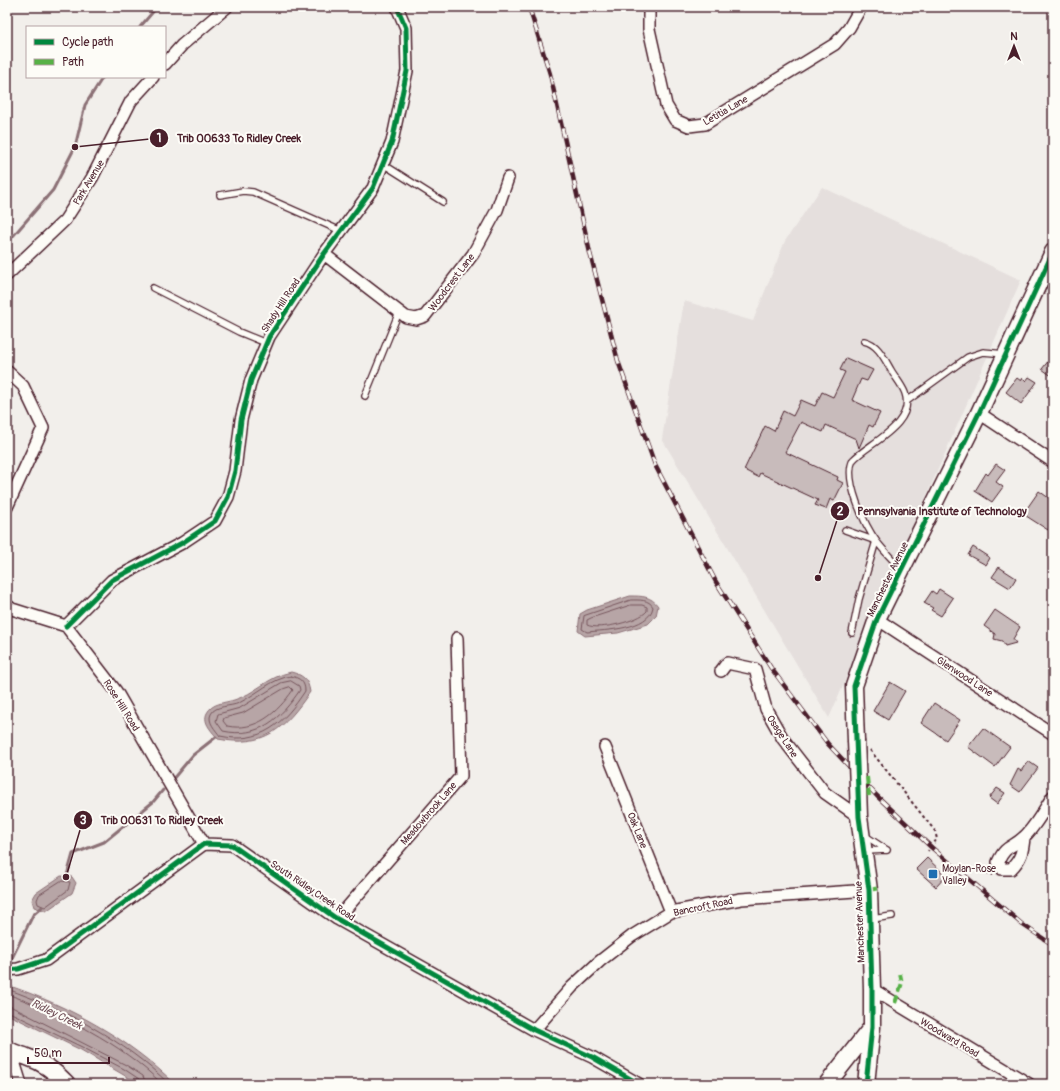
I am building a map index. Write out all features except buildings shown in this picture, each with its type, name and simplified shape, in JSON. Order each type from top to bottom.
[{"type":"street","points":[[166,63],[182,45],[227,7]]},
{"type":"street","name":"Shady Hill Road","points":[[66,626],[112,580],[182,543],[215,521],[228,497],[236,471],[241,420],[251,380],[266,343],[324,254],[373,188],[392,142],[407,71],[406,28],[397,7]]},
{"type":"street","name":"Letitia Lane","points":[[649,7],[649,28],[666,106],[675,120],[689,126],[705,124],[835,44],[849,28],[861,7]]},
{"type":"street","name":"Park Avenue","points":[[7,276],[65,220],[92,178],[131,101],[152,78]]},
{"type":"street","name":"Woodcrest Lane","points":[[324,254],[406,317],[416,319],[425,316],[473,254],[497,210],[508,178]]},
{"type":"street","name":"Manchester Avenue","points":[[866,1084],[872,1027],[870,919],[869,890],[859,817],[858,787],[861,744],[854,686],[877,619],[979,412],[1053,252]]},
{"type":"street","points":[[7,371],[23,386],[43,428],[7,507]]},
{"type":"street","points":[[979,412],[1053,462]]},
{"type":"street","points":[[7,605],[12,609],[66,626]]},
{"type":"street","name":"Glenwood Lane","points":[[877,619],[1053,734]]},
{"type":"street","name":"Rose Hill Road","points":[[66,626],[116,691],[204,844]]},
{"type":"street","name":"Meadowbrook Lane","points":[[337,919],[461,776],[457,638]]},
{"type":"street","name":"Osage Lane","points":[[721,671],[727,663],[755,669],[766,709],[783,739],[825,793],[859,817]]},
{"type":"street","name":"Oak Lane","points":[[605,747],[671,912]]},
{"type":"street","points":[[1024,837],[1023,852],[1018,862],[1011,869],[1002,869],[998,862],[1002,852],[1011,844],[1024,837],[1053,796]]},
{"type":"street","points":[[7,970],[18,969],[46,960],[204,844]]},
{"type":"street","name":"South Ridley Creek Road","points":[[204,844],[232,845],[337,919],[534,1030],[592,1057],[639,1084]]},
{"type":"street","name":"Bancroft Road","points":[[534,1030],[572,987],[600,961],[632,936],[671,912],[741,898],[869,890]]},
{"type":"street","name":"Woodward Road","points":[[872,989],[1029,1084]]},
{"type":"street","points":[[827,1084],[872,1027]]},
{"type":"street","points":[[9,1050],[21,1084]]},
{"type":"street","points":[[9,1050],[28,1057],[42,1065],[67,1084]]},
{"type":"lane","points":[[383,164],[443,202]]},
{"type":"lane","points":[[220,195],[244,191],[253,192],[341,231]]},
{"type":"lane","points":[[153,288],[240,332],[266,343]]},
{"type":"lane","points":[[366,396],[399,312]]},
{"type":"lane","points":[[864,341],[870,343],[878,350],[905,393],[907,401],[902,416],[895,427],[878,442],[859,454],[850,466],[850,476],[855,498],[876,541],[902,569]]},
{"type":"lane","points":[[907,401],[968,357],[983,352],[1006,354]]},
{"type":"lane","points":[[845,530],[876,541]]},
{"type":"lane","points":[[852,633],[859,599],[876,541]]},
{"type":"lane","points":[[861,833],[887,850],[863,851]]},
{"type":"lane","points":[[870,919],[892,916]]},
{"type":"path","points":[[861,744],[875,755],[935,831],[937,839],[928,850]]},
{"type":"path","points":[[969,867],[992,876],[998,874],[1002,869]]},
{"type":"shaded area","points":[[822,187],[1021,280],[829,718],[662,439],[684,301],[753,321],[785,241]]},
{"type":"water","points":[[630,596],[649,598],[658,606],[656,616],[648,624],[618,633],[585,636],[578,631],[580,614],[587,610]]},
{"type":"water","points":[[291,672],[304,678],[308,684],[310,692],[301,705],[282,726],[261,738],[249,741],[218,739],[207,724],[206,720],[207,713],[212,707],[248,694],[268,681]]},
{"type":"water","points":[[61,876],[72,877],[76,883],[72,893],[46,911],[34,907],[32,900],[36,893]]},
{"type":"water","name":"Ridley Creek","points":[[7,985],[53,1003],[97,1025],[138,1052],[175,1084],[139,1084],[81,1050],[7,1014]]},
{"type":"waterway","points":[[141,26],[157,7]]},
{"type":"waterway","points":[[7,243],[53,190],[75,147],[85,105],[102,78]]},
{"type":"waterway","points":[[172,780],[193,755],[216,737]]},
{"type":"waterway","points":[[66,879],[73,854],[104,842],[153,802],[163,790]]},
{"type":"waterway","points":[[10,962],[33,915],[42,907]]},
{"type":"railway","points":[[529,7],[550,74],[590,253],[618,361],[655,465],[716,582],[771,668],[828,744],[877,796],[931,847],[1023,925],[1053,945]]},
{"type":"marked path","points":[[867,777],[869,796]]},
{"type":"marked path","points":[[869,890],[880,888]]},
{"type":"marked path","points":[[895,1003],[902,983],[900,974]]},
{"type":"cycle path","points":[[66,626],[112,580],[182,543],[215,521],[228,497],[235,471],[241,420],[251,380],[269,337],[324,254],[373,188],[392,142],[407,71],[406,28],[397,7]]},
{"type":"cycle path","points":[[866,1084],[872,1027],[872,989],[869,890],[859,817],[854,686],[877,619],[979,413],[1053,252]]},
{"type":"cycle path","points":[[7,970],[18,969],[46,960],[204,844],[232,845],[337,919],[534,1030],[592,1057],[639,1084]]},
{"type":"place","name":"Trib 00633 To Ridley Creek","points":[[75,147]]},
{"type":"place","name":"Pennsylvania Institute of Technology","points":[[818,578]]},
{"type":"place","name":"Moylan-Rose Valley","points":[[933,874]]},
{"type":"place","name":"Trib 00631 To Ridley Creek","points":[[66,877]]}]
